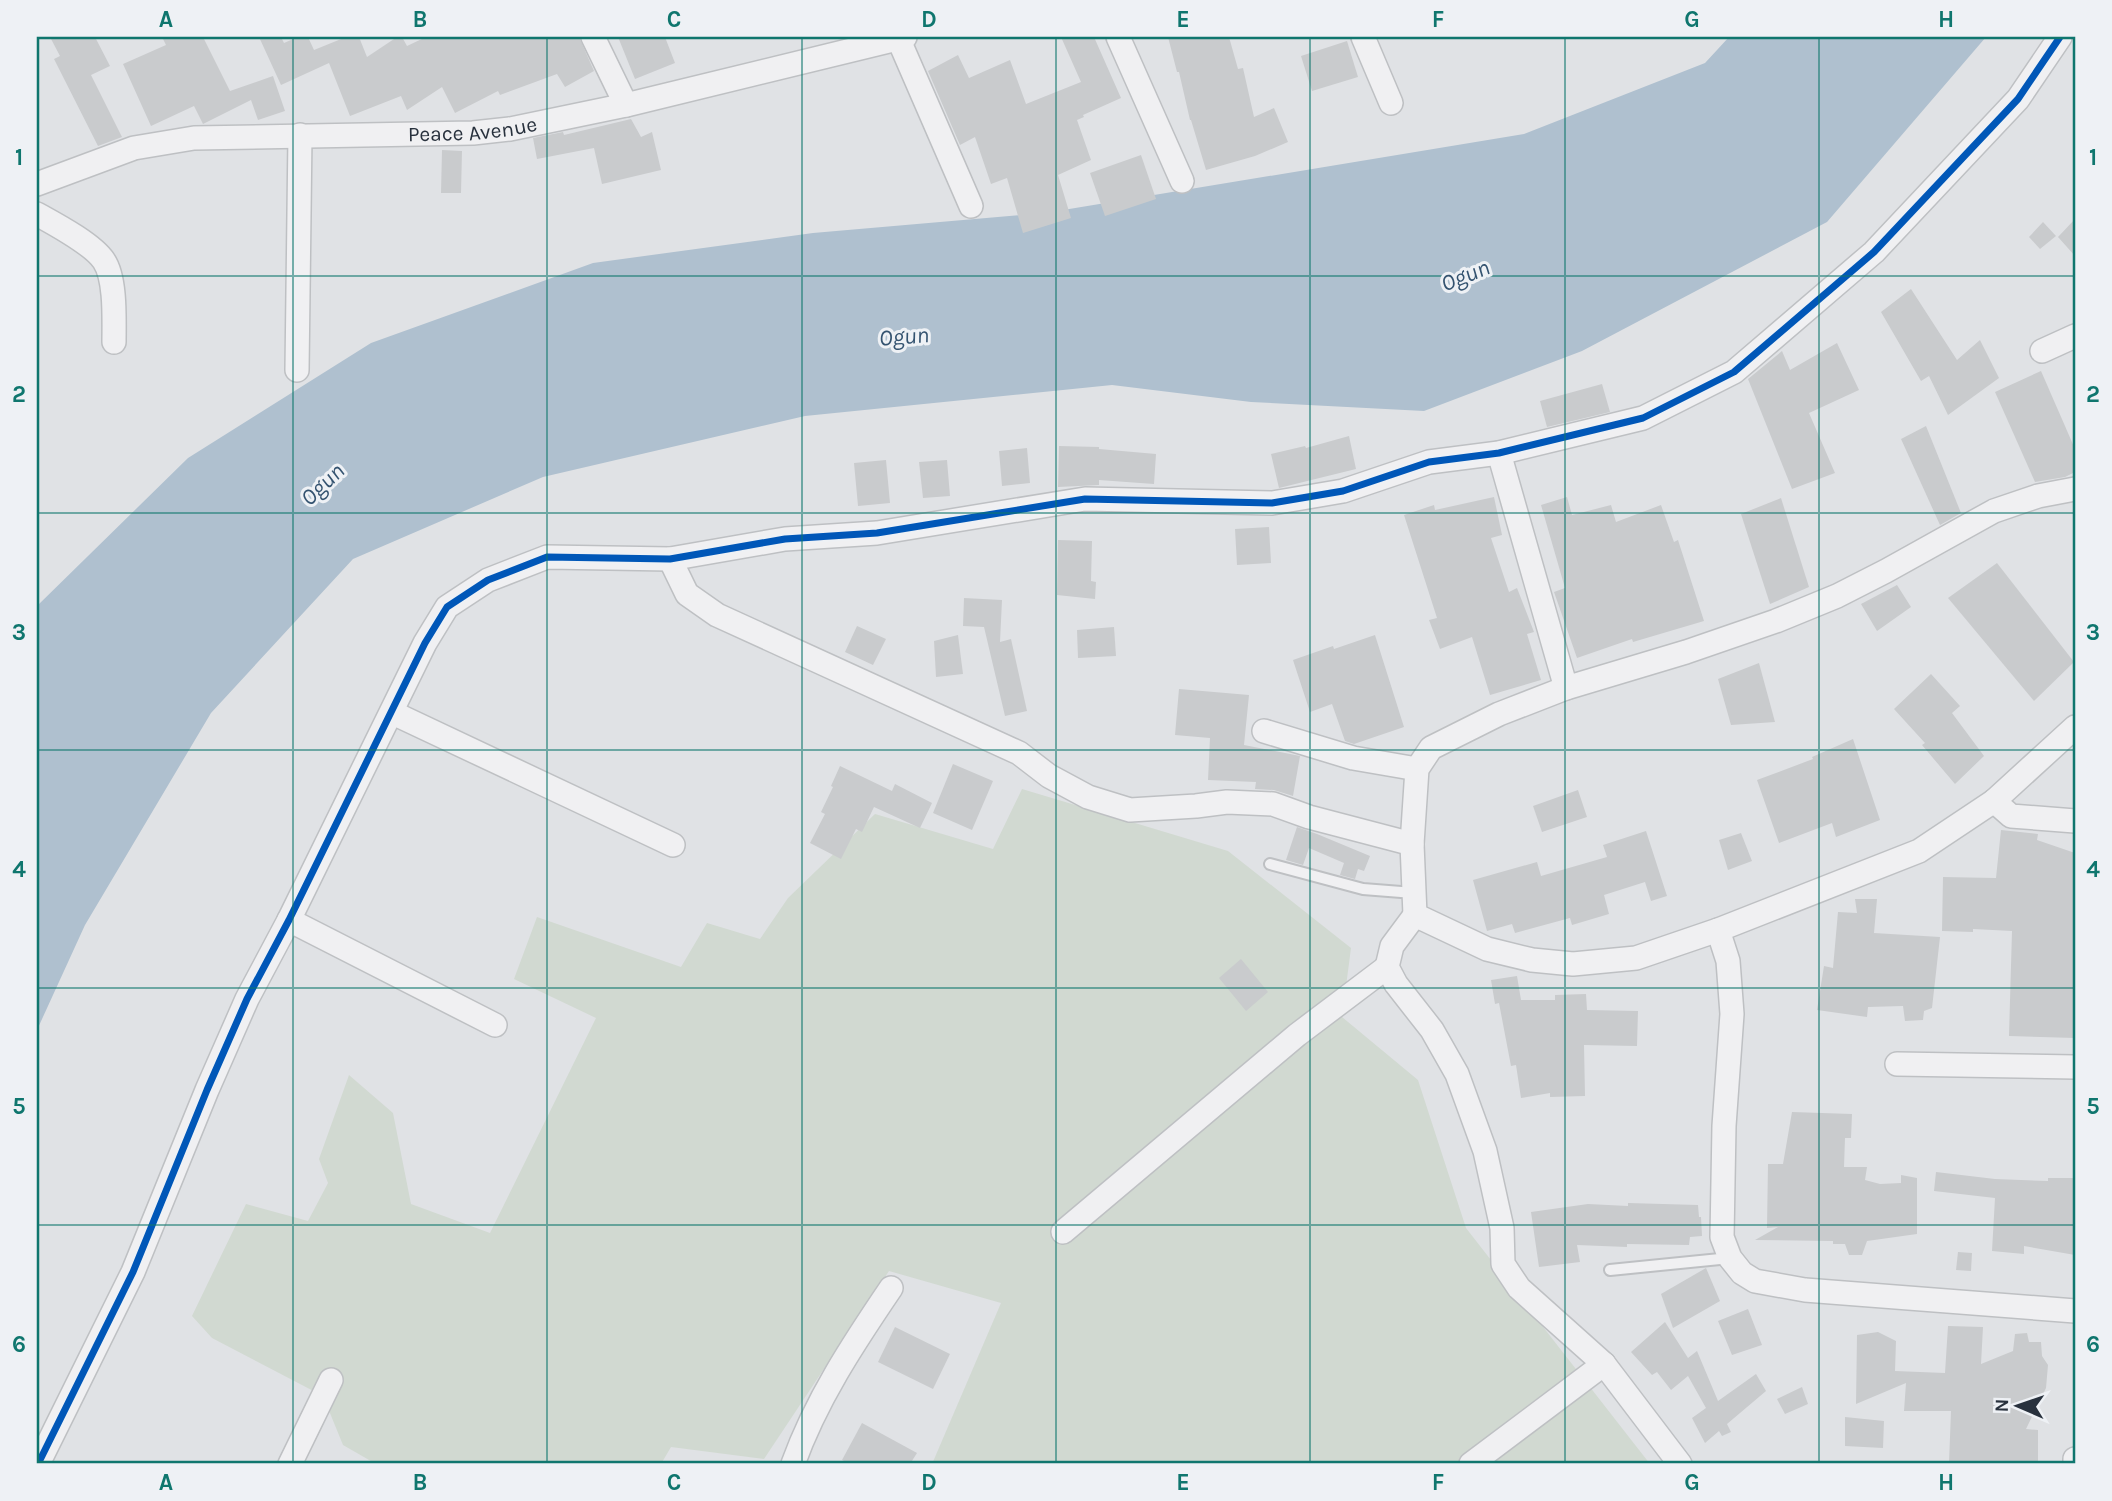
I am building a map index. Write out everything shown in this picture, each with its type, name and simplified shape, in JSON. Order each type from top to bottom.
[{"type":"street","points":[[593,37],[626,105]]},
{"type":"street","points":[[1118,37],[1182,181]]},
{"type":"street","points":[[1363,37],[1391,103]]},
{"type":"street","points":[[38,1464],[133,1272],[247,999],[393,713],[425,643],[447,607],[488,580],[547,557],[670,559],[785,539],[877,533],[1085,499],[1272,503],[1343,491],[1429,462],[1499,453],[1643,418],[1734,372],[1882,243],[2018,99],[2060,37]]},
{"type":"street","points":[[902,38],[971,206]]},
{"type":"street","name":"Peace Avenue","points":[[37,184],[134,148],[194,138],[472,133],[510,129],[626,105],[874,41],[902,38]]},
{"type":"street","points":[[297,370],[300,135]]},
{"type":"street","points":[[37,214],[82,240],[104,261],[113,289],[114,342]]},
{"type":"street","points":[[2042,351],[2075,336]]},
{"type":"street","points":[[1499,453],[1566,688]]},
{"type":"street","points":[[1063,1232],[1297,1035],[1387,967],[1392,946],[1414,904],[1412,844],[1418,769],[1431,748],[1499,714],[1566,688],[1686,652],[1776,621],[1886,571],[1994,510],[2038,496],[2075,489]]},
{"type":"street","points":[[670,559],[687,594],[717,615],[1019,753],[1049,776],[1088,797],[1130,810],[1227,802],[1273,804],[1309,817],[1412,844]]},
{"type":"street","points":[[393,713],[673,845]]},
{"type":"street","points":[[1414,904],[1487,949],[1532,960],[1573,964],[1636,958],[1718,930],[1919,851],[1994,801],[2075,727]]},
{"type":"street","points":[[1264,731],[1353,758],[1418,769]]},
{"type":"street","points":[[1994,801],[2011,816],[2075,821]]},
{"type":"street","points":[[289,920],[495,1025]]},
{"type":"street","points":[[1718,930],[1728,961],[1732,1014],[1724,1126],[1722,1237],[1730,1258],[1742,1273],[1755,1282],[1766,1285],[1819,1292],[2075,1311]]},
{"type":"street","points":[[1387,967],[1396,984],[1432,1030],[1457,1074],[1485,1151],[1502,1228],[1503,1264],[1519,1288],[1604,1364],[1680,1464]]},
{"type":"street","points":[[1897,1064],[2075,1067]]},
{"type":"street","points":[[793,1464],[805,1430],[843,1359],[891,1288]]},
{"type":"street","points":[[1471,1464],[1604,1364]]},
{"type":"street","points":[[290,1464],[331,1380]]},
{"type":"lane","points":[[1270,864],[1414,904]]},
{"type":"lane","points":[[1610,1270],[1730,1258]]},
{"type":"shaded area","points":[[1022,789],[1228,851],[1351,948],[1342,1017],[1418,1080],[1466,1228],[1650,1464],[932,1464],[1001,1303],[889,1271],[764,1459],[671,1447],[661,1464],[376,1464],[343,1445],[323,1396],[212,1338],[192,1316],[246,1204],[308,1221],[328,1183],[319,1159],[349,1075],[393,1113],[411,1204],[490,1233],[596,1018],[514,979],[537,917],[681,967],[707,923],[760,939],[788,898],[875,814],[993,849]]},
{"type":"water","name":"Ogun","points":[[1729,37],[1986,37],[1827,222],[1582,351],[1424,411],[1251,402],[1112,385],[805,416],[543,477],[353,559],[211,713],[85,925],[37,1030],[37,606],[188,458],[371,343],[593,263],[813,233],[1045,213],[1524,134],[1705,63]]},
{"type":"building","points":[[50,37],[95,37],[110,66],[91,75],[122,137],[98,146],[54,59],[60,56]]},
{"type":"building","points":[[162,37],[203,37],[230,91],[273,76],[285,111],[258,120],[251,100],[203,124],[194,106],[151,126],[123,64],[166,45]]},
{"type":"building","points":[[259,37],[281,37],[284,43],[298,37],[308,37],[314,50],[346,37],[359,37],[367,57],[397,37],[402,37],[407,46],[426,37],[579,37],[594,71],[565,87],[557,74],[500,95],[498,91],[455,113],[442,87],[407,110],[401,96],[350,116],[329,63],[281,85]]},
{"type":"building","points":[[618,37],[665,37],[675,63],[635,79]]},
{"type":"building","points":[[1061,37],[1094,37],[1121,98],[1077,120],[1091,160],[1058,175],[1071,218],[1023,233],[1007,178],[991,184],[975,137],[960,145],[928,71],[958,55],[969,78],[1010,60],[1026,104],[1081,82]]},
{"type":"building","points":[[1168,37],[1229,37],[1238,69],[1243,68],[1254,117],[1274,108],[1288,142],[1255,156],[1206,170]]},
{"type":"building","points":[[1347,41],[1358,77],[1312,91],[1301,56]]},
{"type":"building","points":[[631,119],[641,137],[652,132],[661,170],[602,184],[594,148],[537,159],[533,138],[563,132],[564,135]]},
{"type":"building","points":[[442,150],[462,151],[461,193],[441,193]]},
{"type":"building","points":[[1141,155],[1156,199],[1105,216],[1090,173]]},
{"type":"building","points":[[2075,219],[2075,256],[2058,237]]},
{"type":"building","points":[[2043,222],[2056,236],[2040,249],[2029,237]]},
{"type":"building","points":[[1911,289],[1957,360],[1980,340],[1999,378],[1948,415],[1929,376],[1921,381],[1881,312]]},
{"type":"building","points":[[1837,343],[1859,390],[1809,413],[1835,473],[1792,489],[1748,379],[1782,351],[1790,370]]},
{"type":"building","points":[[2041,371],[2075,449],[2075,472],[2065,477],[2035,482],[1995,392]]},
{"type":"building","points":[[1602,384],[1610,412],[1547,427],[1540,401]]},
{"type":"building","points":[[1926,426],[1961,513],[1940,525],[1901,439]]},
{"type":"building","points":[[1349,436],[1356,469],[1279,488],[1271,454]]},
{"type":"building","points":[[1059,446],[1099,447],[1156,454],[1154,484],[1099,480],[1099,485],[1058,487]]},
{"type":"building","points":[[1027,448],[1030,483],[1002,486],[999,451]]},
{"type":"building","points":[[886,460],[890,503],[858,506],[854,463]]},
{"type":"building","points":[[947,460],[950,496],[923,498],[919,462]]},
{"type":"building","points":[[1494,497],[1502,535],[1491,538],[1509,592],[1517,588],[1534,632],[1527,634],[1541,680],[1490,695],[1472,637],[1440,649],[1429,620],[1437,618],[1404,515],[1434,505],[1435,510]]},
{"type":"building","points":[[1567,497],[1572,515],[1611,505],[1616,522],[1661,505],[1674,542],[1678,540],[1704,621],[1633,642],[1632,639],[1577,658],[1554,592],[1565,588],[1541,505]]},
{"type":"building","points":[[1781,498],[1809,587],[1770,604],[1741,514]]},
{"type":"building","points":[[1269,527],[1271,563],[1237,565],[1235,529]]},
{"type":"building","points":[[1058,540],[1092,541],[1091,581],[1096,582],[1095,599],[1057,595]]},
{"type":"building","points":[[1997,563],[2074,662],[2034,701],[1948,598]]},
{"type":"building","points":[[1897,585],[1911,607],[1877,631],[1861,604]]},
{"type":"building","points":[[964,598],[1002,600],[1000,642],[1011,639],[1027,711],[1005,716],[984,627],[963,626]]},
{"type":"building","points":[[857,626],[886,639],[873,665],[845,652]]},
{"type":"building","points":[[1114,627],[1116,656],[1078,658],[1077,630]]},
{"type":"building","points":[[958,635],[963,674],[936,677],[934,641]]},
{"type":"building","points":[[1375,635],[1404,727],[1354,744],[1345,741],[1332,704],[1310,712],[1293,660]]},
{"type":"building","points":[[1759,663],[1775,722],[1731,725],[1718,679]]},
{"type":"building","points":[[1931,674],[1960,706],[1952,713],[1984,756],[1955,784],[1922,745],[1925,743],[1894,709]]},
{"type":"building","points":[[1179,689],[1249,695],[1244,745],[1300,756],[1293,796],[1274,790],[1255,789],[1256,782],[1208,780],[1210,738],[1175,735]]},
{"type":"building","points":[[1853,739],[1880,820],[1836,837],[1832,823],[1779,843],[1757,780],[1813,759],[1812,757]]},
{"type":"building","points":[[953,764],[993,781],[972,830],[933,813]]},
{"type":"building","points":[[840,766],[892,791],[895,784],[932,803],[920,828],[874,807],[862,832],[856,829],[841,859],[810,843],[825,814],[821,812]]},
{"type":"building","points":[[1578,790],[1587,817],[1542,832],[1533,806]]},
{"type":"building","points":[[1297,827],[1370,856],[1364,871],[1358,869],[1355,879],[1340,875],[1344,863],[1309,848],[1303,865],[1286,860]]},
{"type":"building","points":[[2001,830],[2038,834],[2037,840],[2075,853],[2075,1038],[2009,1036],[2012,931],[1942,931],[1943,877],[1996,878]]},
{"type":"building","points":[[1646,831],[1667,896],[1651,901],[1645,882],[1604,895],[1609,914],[1572,925],[1570,918],[1515,933],[1512,924],[1487,931],[1473,880],[1537,862],[1541,876],[1607,857],[1603,845]]},
{"type":"building","points":[[1741,833],[1752,861],[1728,870],[1719,840]]},
{"type":"building","points":[[1855,899],[1877,899],[1874,933],[1940,937],[1932,1008],[1924,1011],[1923,1020],[1905,1021],[1903,1006],[1868,1007],[1867,1017],[1817,1010],[1824,966],[1833,968],[1838,912],[1857,913]]},
{"type":"building","points":[[1241,959],[1268,992],[1246,1011],[1219,978]]},
{"type":"building","points":[[1517,976],[1521,1000],[1555,1000],[1555,995],[1586,994],[1587,1010],[1638,1011],[1637,1046],[1584,1045],[1585,1096],[1550,1097],[1550,1093],[1521,1098],[1516,1065],[1511,1066],[1499,1003],[1495,1004],[1491,980]]},
{"type":"building","points":[[1792,1112],[1852,1114],[1851,1138],[1845,1138],[1844,1167],[1867,1167],[1865,1180],[1880,1184],[1901,1183],[1901,1175],[1917,1178],[1917,1234],[1867,1241],[1862,1255],[1849,1255],[1845,1244],[1833,1244],[1833,1241],[1755,1240],[1778,1227],[1767,1228],[1768,1164],[1783,1164]]},
{"type":"building","points":[[1936,1172],[1995,1179],[2048,1181],[2048,1178],[2075,1178],[2075,1255],[2024,1246],[2024,1254],[1992,1251],[1995,1198],[1934,1191]]},
{"type":"building","points":[[1628,1203],[1698,1205],[1702,1236],[1690,1237],[1689,1245],[1577,1245],[1580,1262],[1539,1267],[1531,1212],[1588,1204],[1628,1206]]},
{"type":"building","points":[[1958,1252],[1972,1253],[1971,1271],[1956,1270]]},
{"type":"building","points":[[1706,1268],[1720,1301],[1673,1328],[1661,1294]]},
{"type":"building","points":[[1748,1309],[1762,1345],[1732,1355],[1718,1321]]},
{"type":"building","points":[[1665,1322],[1688,1358],[1697,1351],[1718,1401],[1756,1374],[1766,1391],[1727,1424],[1731,1432],[1722,1436],[1719,1431],[1705,1443],[1692,1418],[1706,1408],[1688,1376],[1671,1390],[1657,1372],[1652,1375],[1631,1352]]},
{"type":"building","points":[[1948,1326],[1983,1327],[1981,1364],[2013,1351],[2015,1334],[2027,1333],[2029,1342],[2041,1342],[2042,1356],[2048,1365],[2046,1388],[2026,1429],[2038,1430],[2038,1464],[1949,1463],[1951,1411],[1904,1411],[1906,1383],[1856,1404],[1857,1335],[1878,1332],[1896,1341],[1895,1371],[1945,1373]]},
{"type":"building","points":[[895,1327],[950,1354],[933,1389],[878,1362]]},
{"type":"building","points":[[1802,1387],[1808,1404],[1785,1414],[1777,1399]]},
{"type":"building","points":[[1845,1417],[1884,1421],[1883,1448],[1845,1446]]},
{"type":"building","points":[[862,1423],[917,1453],[910,1464],[850,1464],[842,1460]]},
{"type":"cycle path","points":[[38,1464],[133,1272],[247,999],[289,920],[425,643],[447,607],[488,580],[547,557],[670,559],[785,539],[877,533],[1085,499],[1272,503],[1343,491],[1429,462],[1499,453],[1643,418],[1734,372],[1874,252],[2018,99],[2060,37]]}]
